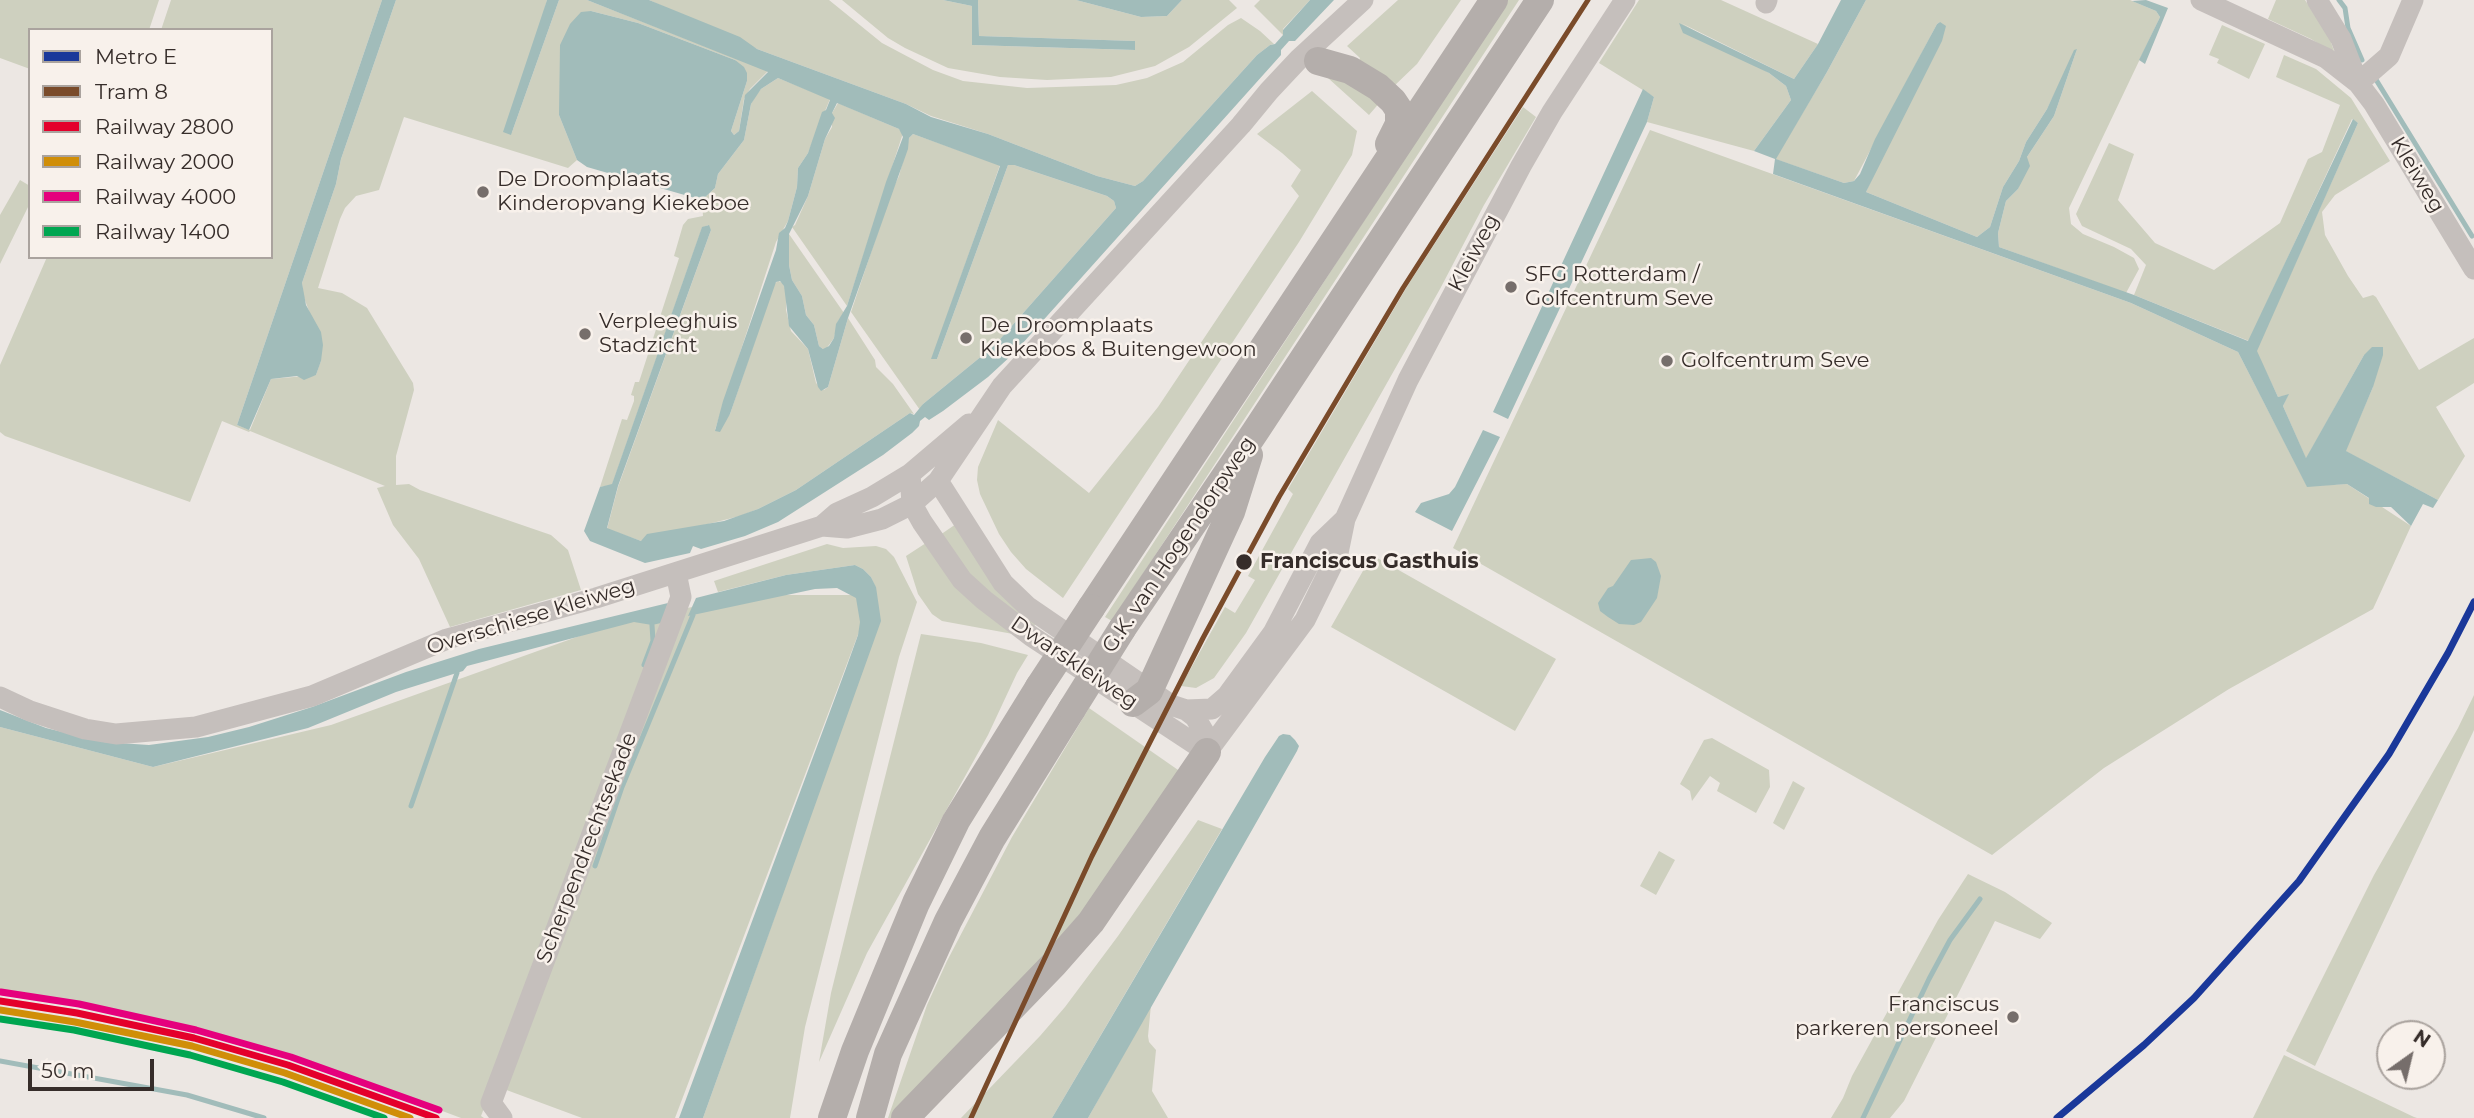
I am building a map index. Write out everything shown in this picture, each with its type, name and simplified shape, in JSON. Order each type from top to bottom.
[{"type":"main road","name":"G.K. van Hogendorpweg","points":[[832,1118],[855,1051],[916,903],[956,821],[1039,687],[1494,0]]},
{"type":"main road","name":"G.K. van Hogendorpweg","points":[[870,1118],[888,1054],[948,921],[992,838],[1122,629],[1540,0]]},
{"type":"main road","points":[[1309,60],[1350,70],[1393,101],[1399,110],[1399,124],[1358,206]]},
{"type":"main road","points":[[1141,697],[1231,512],[1255,432]]},
{"type":"main road","points":[[905,1118],[1091,922],[1207,752]]},
{"type":"street","name":"Overschiese Kleiweg","points":[[1309,60],[1363,0]]},
{"type":"street","name":"Overschiese Kleiweg","points":[[0,697],[30,711],[85,729],[116,734],[195,727],[312,696],[447,639],[676,573],[822,526],[847,528],[882,519],[912,504],[938,481],[1002,386],[1241,125],[1309,60],[1382,0]]},
{"type":"street","name":"Kleiweg","points":[[1207,752],[1305,620],[1339,553],[1345,519],[1408,380],[1482,236],[1552,112],[1625,0]]},
{"type":"street","name":"Kleiweg","points":[[2201,0],[2326,58],[2358,83],[2374,104],[2474,269]]},
{"type":"street","name":"Kleiweg","points":[[2317,0],[2341,39],[2358,83]]},
{"type":"street","points":[[2358,83],[2389,56],[2413,0]]},
{"type":"street","name":"Overschiese Kleiweg","points":[[822,526],[837,513],[872,497],[910,474],[986,409]]},
{"type":"street","points":[[910,474],[938,481]]},
{"type":"street","name":"Dwarskleiweg","points":[[910,474],[912,504],[962,580],[1031,636],[1141,697],[1186,710],[1204,730],[1208,739],[1207,752]]},
{"type":"street","name":"Dwarskleiweg","points":[[938,481],[983,553],[1012,591],[1028,607],[1207,752]]},
{"type":"street","name":"Kleiweg","points":[[1186,710],[1212,709],[1227,696],[1273,633],[1320,542],[1345,519]]},
{"type":"street","name":"Scherpendrechtsekade","points":[[502,1118],[491,1103],[681,597],[676,573]]},
{"type":"green space","points":[[0,0],[159,0],[150,28],[28,28],[28,68],[0,58]]},
{"type":"green space","points":[[171,0],[382,0],[237,425],[250,430],[271,379],[316,375],[321,361],[302,283],[396,0],[547,0],[511,135],[559,0],[587,0],[768,71],[744,99],[739,131],[734,135],[731,131],[747,81],[735,60],[638,23],[591,11],[559,115],[577,160],[568,168],[404,117],[379,190],[356,196],[345,208],[340,219],[318,288],[342,293],[367,308],[413,383],[414,390],[396,456],[396,485],[409,484],[551,535],[568,550],[581,590],[450,627],[419,559],[393,525],[377,488],[385,486],[222,421],[190,502],[0,432],[0,365],[46,259],[273,259],[273,28],[162,28]]},
{"type":"green space","points":[[649,0],[829,0],[882,43],[933,70],[963,81],[1027,88],[1116,85],[1147,78],[1183,62],[1228,25],[1241,18],[1274,44],[1257,55],[1143,181],[1135,186],[1097,176],[988,134],[931,116],[906,104],[757,49]]},
{"type":"green space","points":[[842,0],[943,0],[972,6],[972,45],[1134,50],[1135,41],[979,36],[978,0],[1076,0],[1141,17],[1167,16],[1182,0],[1229,0],[1237,8],[1189,47],[1155,66],[1111,77],[1047,80],[1000,77],[948,68],[888,38]]},
{"type":"green space","points":[[1260,0],[1310,0],[1283,29],[1283,35],[1254,6]]},
{"type":"green space","points":[[1398,0],[1461,0],[1417,64],[1392,88],[1358,64],[1360,58],[1347,46]]},
{"type":"green space","points":[[1508,0],[1519,0],[1112,621],[1105,617]]},
{"type":"green space","points":[[1639,0],[1721,0],[1818,44],[1794,79],[1681,23],[1769,73],[1786,86],[1791,100],[1754,151],[1647,122],[1654,97],[1599,63]]},
{"type":"green space","points":[[1866,0],[2130,0],[2156,11],[2160,17],[2069,208],[2071,224],[2083,234],[2134,258],[2139,269],[2126,293],[1999,247],[1998,233],[2006,201],[2018,189],[2027,157],[2054,116],[2077,49],[2003,187],[1990,227],[1977,237],[1866,192],[1940,22],[1854,181],[1844,183],[1775,159]]},
{"type":"green space","points":[[2276,0],[2305,0],[2330,39],[2335,54],[2311,39],[2268,19]]},
{"type":"green space","points":[[2222,25],[2265,44],[2249,79],[2217,63],[2219,59],[2209,55]]},
{"type":"green space","points":[[2284,55],[2316,69],[2351,98],[2390,161],[2335,195],[2322,212],[2325,235],[2348,276],[2363,298],[2373,295],[2376,297],[2419,370],[2474,338],[2474,383],[2436,407],[2465,456],[2438,500],[2345,451],[2373,387],[2364,355],[2306,459],[2283,406],[2288,395],[2278,397],[2256,351],[2358,123],[2352,119],[2249,341],[2134,295],[2146,265],[2131,249],[2082,226],[2076,214],[2109,143],[2134,154],[2118,200],[2155,243],[2214,270],[2280,223],[2308,159],[2322,152],[2340,105],[2276,77]]},
{"type":"green space","points":[[1337,73],[1381,101],[1369,115],[1328,78]]},
{"type":"green space","points":[[778,78],[830,99],[808,153],[798,168],[797,187],[788,221],[776,242],[715,430],[730,414],[774,284],[778,281],[783,283],[786,291],[786,310],[791,331],[808,349],[816,383],[824,390],[828,387],[848,318],[875,360],[876,367],[893,384],[914,414],[910,413],[796,490],[758,509],[641,541],[607,529],[618,487],[711,230],[708,225],[702,228],[612,485],[600,487],[622,419],[627,420],[634,401],[634,396],[631,395],[635,382],[639,382],[679,258],[674,256],[683,225],[688,219],[703,216],[702,200],[715,188],[718,174],[744,140],[755,96]]},
{"type":"green space","points":[[1312,91],[1357,131],[1352,155],[1299,242],[1063,598],[1026,569],[1011,552],[980,494],[978,467],[998,420],[1089,493],[1158,407],[1299,196],[1291,186],[1301,170],[1257,134]]},
{"type":"green space","points":[[838,103],[903,133],[847,306],[792,227],[808,196],[825,139],[832,127],[832,113]]},
{"type":"green space","points":[[1523,107],[1536,117],[1484,205],[1440,289],[1246,633],[1214,678],[1196,688],[1181,686],[1225,607],[1235,613],[1255,580],[1248,576],[1293,494],[1288,489],[1408,285]]},
{"type":"green space","points":[[1650,130],[2131,303],[2238,352],[2307,486],[2347,484],[2411,526],[2373,609],[2229,689],[2104,768],[1992,855],[1453,548]]},
{"type":"green space","points":[[913,134],[1000,165],[932,359],[937,359],[1008,165],[1107,196],[1114,201],[1116,208],[994,346],[923,404],[920,410],[851,312],[899,176],[909,138]]},
{"type":"green space","points":[[20,180],[28,185],[28,207],[0,264],[0,215]]},
{"type":"green space","points":[[789,234],[844,313],[838,321],[834,338],[826,349],[819,346],[814,325],[806,315],[802,296],[792,280]]},
{"type":"green space","points":[[956,524],[1036,624],[1033,627],[972,579],[940,535]]},
{"type":"green space","points":[[926,543],[1013,634],[942,621],[932,614],[918,594],[906,556]]},
{"type":"green space","points":[[827,544],[843,548],[876,546],[886,549],[894,557],[917,602],[899,657],[805,1027],[790,1118],[703,1118],[781,899],[876,588],[871,577],[855,565],[786,575],[718,592],[714,581]]},
{"type":"green space","points":[[1372,555],[1556,659],[1515,731],[1331,627]]},
{"type":"green space","points":[[748,595],[873,595],[675,1118],[582,1118],[493,1085],[481,1116],[484,1118],[461,1118],[320,1065],[215,1033],[73,1003],[0,993],[0,727],[153,767],[331,725],[613,624]]},
{"type":"green space","points":[[921,634],[981,643],[1028,655],[988,735],[867,953],[819,1062],[831,993]]},
{"type":"green space","points":[[2474,695],[2474,730],[2315,1066],[2286,1051],[2374,875]]},
{"type":"green space","points":[[1089,708],[1181,772],[1108,881],[1016,989],[895,1118],[888,1118],[927,1005],[947,961],[1012,837]]},
{"type":"green space","points":[[1712,738],[1769,770],[1770,787],[1756,813],[1717,791],[1720,783],[1710,776],[1692,801],[1690,791],[1680,784],[1704,740]]},
{"type":"green space","points":[[1793,781],[1805,788],[1784,830],[1773,823]]},
{"type":"green space","points":[[1198,820],[1222,829],[1052,1118],[961,1118],[1065,1007]]},
{"type":"green space","points":[[1659,851],[1675,860],[1656,895],[1640,886]]},
{"type":"green space","points":[[1968,874],[2005,892],[2052,923],[2040,939],[1995,921],[1904,1101],[1890,1118],[1831,1118],[1938,920]]},
{"type":"green space","points":[[1151,1005],[1148,1036],[1149,1042],[1156,1050],[1152,1091],[1168,1118],[1088,1118]]},
{"type":"green space","points":[[2284,1055],[2414,1117],[2417,1118],[2253,1118]]},
{"type":"water","points":[[382,0],[396,0],[302,283],[306,305],[321,332],[321,361],[316,375],[304,380],[297,376],[271,379],[249,430],[237,425]]},
{"type":"water","points":[[547,0],[559,0],[511,135],[503,132]]},
{"type":"water","points":[[587,0],[649,0],[740,37],[757,49],[906,104],[931,117],[988,134],[1097,176],[1135,186],[1143,181],[1257,55],[1275,44],[1283,35],[1283,30],[1310,0],[1334,0],[1295,41],[1289,41],[1281,50],[1281,55],[1013,354],[988,377],[929,420],[925,417],[912,433],[883,455],[778,522],[745,536],[701,549],[693,546],[690,553],[645,563],[590,541],[584,531],[600,487],[612,484],[702,227],[709,225],[711,230],[618,486],[607,528],[641,541],[647,534],[724,521],[758,509],[796,490],[910,413],[914,415],[923,404],[994,346],[1116,208],[1114,201],[1107,196],[1008,165],[937,359],[931,359],[1000,166],[913,134],[909,138],[908,149],[848,318],[828,387],[821,391],[818,387],[808,349],[789,326],[784,286],[780,281],[776,282],[730,414],[720,432],[715,431],[776,250],[779,233],[788,221],[797,187],[798,168],[808,153],[822,112],[826,110],[830,100],[778,78],[761,89],[751,104],[744,140],[718,174],[715,188],[702,200],[587,167],[577,160],[559,115],[560,45],[570,24],[581,12],[591,11],[638,23],[735,60],[744,67],[747,81],[731,131],[734,135],[739,131],[745,95],[768,72]],"holes":[[[837,103],[899,129],[903,137],[847,306],[836,324],[834,338],[829,346],[823,349],[819,346],[814,325],[806,315],[802,296],[792,280],[789,234],[808,196],[825,139],[835,118],[832,113]]]},
{"type":"water","points":[[943,0],[978,0],[979,36],[1135,41],[1135,50],[972,45],[972,6]]},
{"type":"water","points":[[1076,0],[1182,0],[1167,16],[1141,17]]},
{"type":"water","points":[[1841,0],[1866,0],[1776,159],[1844,183],[1854,181],[1940,22],[1946,26],[1942,41],[1866,192],[1977,237],[1990,227],[2003,187],[2047,109],[2074,50],[2077,49],[2054,116],[2027,157],[2030,166],[2018,189],[2006,201],[1998,233],[1999,247],[2134,295],[2248,341],[2353,119],[2358,123],[2257,351],[2278,397],[2289,394],[2283,406],[2306,458],[2364,355],[2372,347],[2383,347],[2373,387],[2346,451],[2438,500],[2433,508],[2423,504],[2411,526],[2391,507],[2369,504],[2369,498],[2347,484],[2307,487],[2238,352],[2131,303],[1773,174],[1775,159],[1754,151],[1791,100],[1786,86],[1769,73],[1683,33],[1679,23],[1794,79],[1818,44]]},
{"type":"water","points":[[2146,0],[2168,8],[2145,64],[2139,60],[2160,17],[2156,11],[2132,1]]},
{"type":"water","points":[[1643,89],[1654,97],[1647,122],[1508,419],[1493,412]]},
{"type":"water","points":[[1483,430],[1500,437],[1452,531],[1415,512],[1421,503],[1449,494],[1455,487]]},
{"type":"water","points":[[1651,558],[1656,562],[1661,576],[1657,598],[1641,622],[1634,625],[1619,624],[1600,611],[1598,603],[1631,560]]},
{"type":"water","points":[[855,565],[871,577],[876,587],[881,621],[703,1118],[679,1118],[845,671],[860,622],[856,598],[837,588],[815,589],[688,616],[696,598],[786,575]]},
{"type":"water","points":[[668,603],[661,623],[652,625],[634,622],[467,666],[463,671],[396,692],[308,728],[153,767],[0,727],[0,710],[46,728],[104,742],[149,745],[208,737],[312,707],[406,672],[479,649]]},
{"type":"water","points":[[1283,734],[1290,735],[1295,740],[1299,746],[1297,751],[1088,1118],[1052,1118],[1265,757]]},
{"type":"waterway","points":[[2339,0],[2345,8],[2348,28],[2362,60]]},
{"type":"waterway","points":[[2375,78],[2472,236]]},
{"type":"waterway","points":[[595,866],[622,787],[693,615]]},
{"type":"waterway","points":[[644,665],[653,641],[652,625]]},
{"type":"waterway","points":[[411,806],[457,673]]},
{"type":"waterway","points":[[1863,1118],[1929,979],[1950,940],[1980,899]]},
{"type":"waterway","points":[[0,1061],[187,1095],[264,1118]]},
{"type":"metro line","name":"E","points":[[2057,1118],[2144,1045],[2194,998],[2299,881],[2389,754],[2448,653],[2474,602]]},
{"type":"tram line","name":"8","points":[[971,1118],[1092,856],[1203,638],[1279,497],[1403,288],[1588,0]]},
{"type":"rail line","name":"4000","points":[[1,992],[79,1004],[196,1030],[291,1057],[439,1110]]},
{"type":"rail line","name":"2800","points":[[0,1001],[77,1013],[194,1038],[288,1065],[436,1118]]},
{"type":"rail line","name":"2000","points":[[0,1010],[192,1046],[285,1073],[410,1118]]},
{"type":"rail line","name":"1400","points":[[0,1019],[74,1030],[190,1055],[283,1082],[384,1118]]},
{"type":"place","name":"De Droomplaats Kinderopvang Kiekeboe","points":[[483,192]]},
{"type":"place","name":"SFG Rotterdam / Golfcentrum Seve","points":[[1511,287]]},
{"type":"place","name":"Verpleeghuis Stadzicht","points":[[585,334]]},
{"type":"place","name":"De Droomplaats Kiekebos & Buitengewoon","points":[[966,338]]},
{"type":"place","name":"Golfcentrum Seve","points":[[1667,361]]},
{"type":"place","name":"Franciscus Gasthuis","points":[[1244,562]]},
{"type":"place","name":"Franciscus parkeren personeel","points":[[2013,1017]]}]
